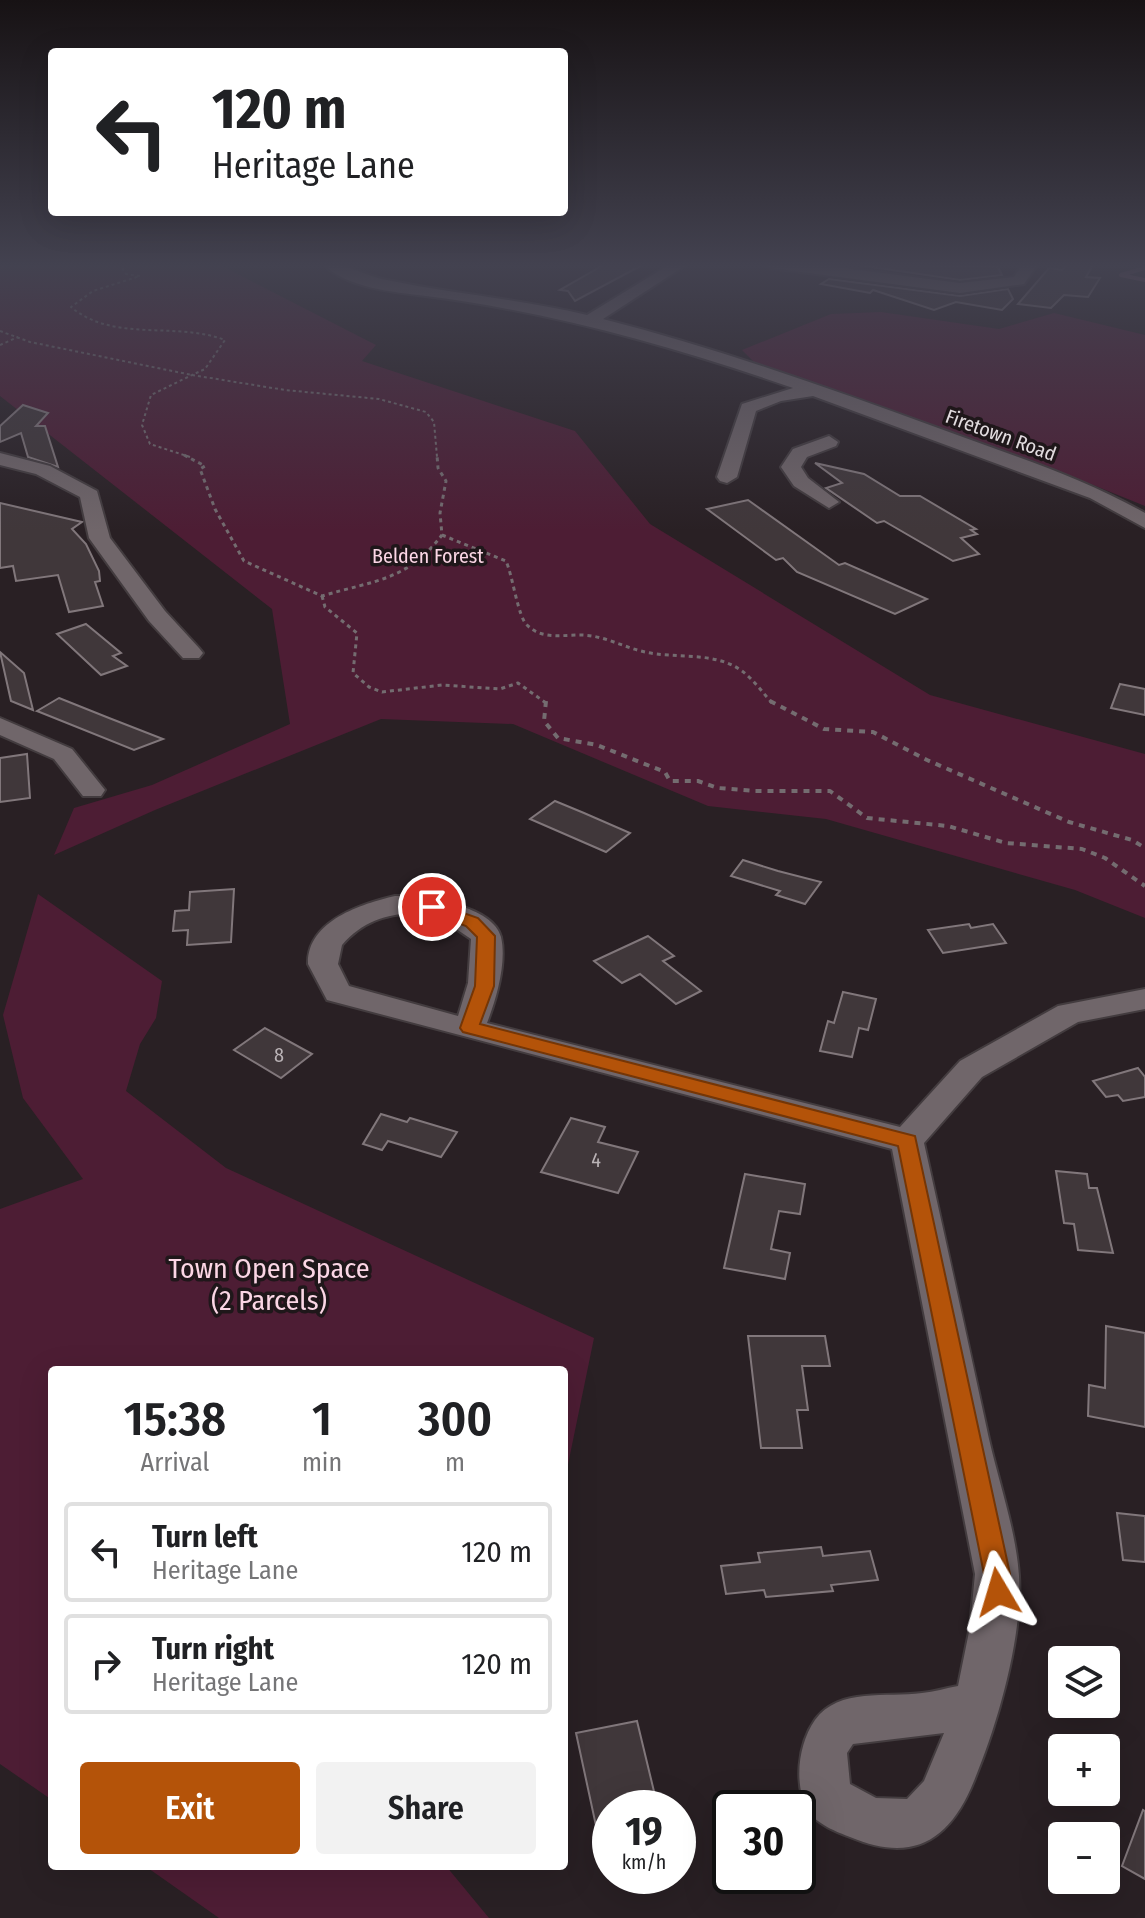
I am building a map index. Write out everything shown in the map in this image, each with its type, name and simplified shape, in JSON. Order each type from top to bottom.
[{"type":"street","name":"Firetown Road","points":[[701,353],[1057,478],[1097,494],[1145,522]]},
{"type":"street","points":[[727,477],[748,408],[777,396],[812,390]]},
{"type":"street","points":[[829,442],[800,453],[791,467],[801,482],[829,502]]},
{"type":"street","points":[[0,459],[43,470],[84,489],[90,495],[100,538],[157,616],[191,653]]},
{"type":"street","points":[[0,726],[63,754],[92,790]]},
{"type":"street","points":[[469,1028],[484,986],[487,965],[486,936],[472,922],[432,907],[389,904],[360,915],[329,941],[323,957],[325,971],[338,993],[469,1028],[907,1141]]},
{"type":"street","points":[[907,1141],[971,1069],[1069,1013],[1145,999]]},
{"type":"street","points":[[907,1141],[997,1574],[998,1592],[986,1665],[974,1704]]},
{"type":"path","points":[[89,353],[192,375],[285,390],[379,399],[426,412],[434,422],[438,468],[446,481],[440,513],[442,535],[424,559],[407,571],[322,596],[244,561],[215,509],[200,469],[205,466],[150,444],[142,425],[151,395],[192,375],[205,369],[216,353]]},
{"type":"path","points":[[442,535],[506,561],[516,585],[518,609],[524,623],[536,632],[546,636],[562,633],[591,636],[647,653],[704,658],[726,664],[742,671],[773,704],[806,722],[824,729],[873,732],[927,760],[1069,822],[1132,840],[1145,848]]},
{"type":"path","points":[[322,596],[325,607],[357,633],[353,673],[369,687],[382,692],[442,685],[500,689],[518,683],[546,700],[544,721],[558,738],[597,745],[665,772],[670,781],[698,781],[718,788],[755,791],[830,791],[867,818],[948,826],[1006,843],[1082,849],[1105,858],[1145,886]]},
{"type":"green space","name":"Belden Forest","points":[[0,353],[369,353],[362,361],[575,431],[650,524],[930,695],[1145,754],[1145,918],[1075,890],[826,819],[708,806],[513,724],[381,719],[155,810],[54,855],[74,808],[152,785],[290,724],[272,609],[0,396]]},
{"type":"green space","points":[[745,353],[1145,353],[1145,506],[1061,472],[757,365]]},
{"type":"green space","name":"Town Open Space (2 Parcels)","points":[[38,894],[162,981],[156,1018],[140,1044],[126,1091],[226,1168],[594,1338],[568,1465],[568,1366],[48,1366],[48,1797],[0,1764],[0,1209],[83,1179],[23,1098],[3,1015]]},
{"type":"green space","points":[[151,1870],[449,1870],[489,1918],[219,1918]]},
{"type":"building","points":[[23,405],[48,413],[36,426],[45,426],[58,467],[28,457],[21,433],[0,442],[0,426]]},
{"type":"building","points":[[815,463],[864,474],[900,496],[920,496],[976,529],[971,530],[977,534],[961,538],[979,554],[953,561],[884,521],[877,523],[826,488],[842,483]]},
{"type":"building","points":[[748,500],[839,565],[845,563],[927,599],[895,614],[797,572],[783,558],[776,560],[707,509]]},
{"type":"building","points":[[0,503],[82,522],[72,529],[86,544],[99,571],[100,581],[95,582],[103,606],[69,612],[58,575],[16,581],[13,566],[0,568]]},
{"type":"building","points":[[86,624],[121,653],[113,656],[127,666],[101,675],[57,634]]},
{"type":"building","points":[[0,652],[24,673],[33,710],[11,701]]},
{"type":"building","points":[[1120,684],[1145,689],[1145,715],[1111,708]]},
{"type":"building","points":[[59,698],[163,739],[134,750],[37,711]]},
{"type":"building","points":[[27,754],[30,798],[0,802],[0,758]]},
{"type":"building","points":[[555,801],[630,833],[606,852],[530,819]]},
{"type":"building","points":[[743,860],[821,882],[805,904],[776,895],[780,891],[731,876]]},
{"type":"building","points":[[234,889],[231,942],[187,945],[188,930],[173,931],[175,911],[189,910],[190,892]]},
{"type":"building","points":[[969,924],[971,928],[993,924],[1006,943],[943,953],[928,930]]},
{"type":"building","points":[[648,936],[674,956],[663,961],[701,991],[676,1004],[640,974],[622,983],[594,961]]},
{"type":"building","points":[[843,992],[876,999],[868,1030],[859,1028],[852,1057],[820,1051],[828,1021],[834,1023]]},
{"type":"building","points":[[265,1028],[312,1054],[281,1078],[234,1050]]},
{"type":"building","points":[[1138,1068],[1145,1077],[1145,1097],[1123,1101],[1118,1095],[1106,1097],[1093,1081]]},
{"type":"building","points":[[381,1114],[407,1122],[410,1118],[457,1132],[441,1157],[388,1141],[382,1150],[363,1144]]},
{"type":"building","points":[[571,1118],[605,1127],[598,1142],[638,1152],[618,1193],[541,1172]]},
{"type":"building","points":[[1056,1171],[1087,1174],[1089,1188],[1097,1188],[1113,1253],[1078,1250],[1074,1224],[1064,1223]]},
{"type":"building","points":[[745,1174],[805,1184],[800,1214],[779,1211],[771,1249],[790,1253],[785,1279],[724,1268]]},
{"type":"building","points":[[1106,1326],[1145,1333],[1145,1427],[1088,1416],[1089,1385],[1105,1388]]},
{"type":"building","points":[[748,1336],[825,1336],[830,1366],[802,1366],[808,1410],[797,1410],[802,1448],[761,1448]]},
{"type":"building","points":[[1117,1513],[1145,1516],[1145,1562],[1123,1560]]},
{"type":"building","points":[[821,1547],[823,1556],[870,1551],[878,1580],[831,1585],[833,1591],[766,1597],[764,1590],[726,1594],[721,1566],[760,1562],[758,1553]]},
{"type":"building","points":[[637,1721],[654,1790],[592,1790],[592,1807],[576,1733]]},
{"type":"building","points":[[1145,1811],[1145,1879],[1122,1866]]},
{"type":"route","points":[[432,907],[472,922],[486,936],[484,986],[469,1028],[907,1141],[997,1574],[998,1592]]}]
